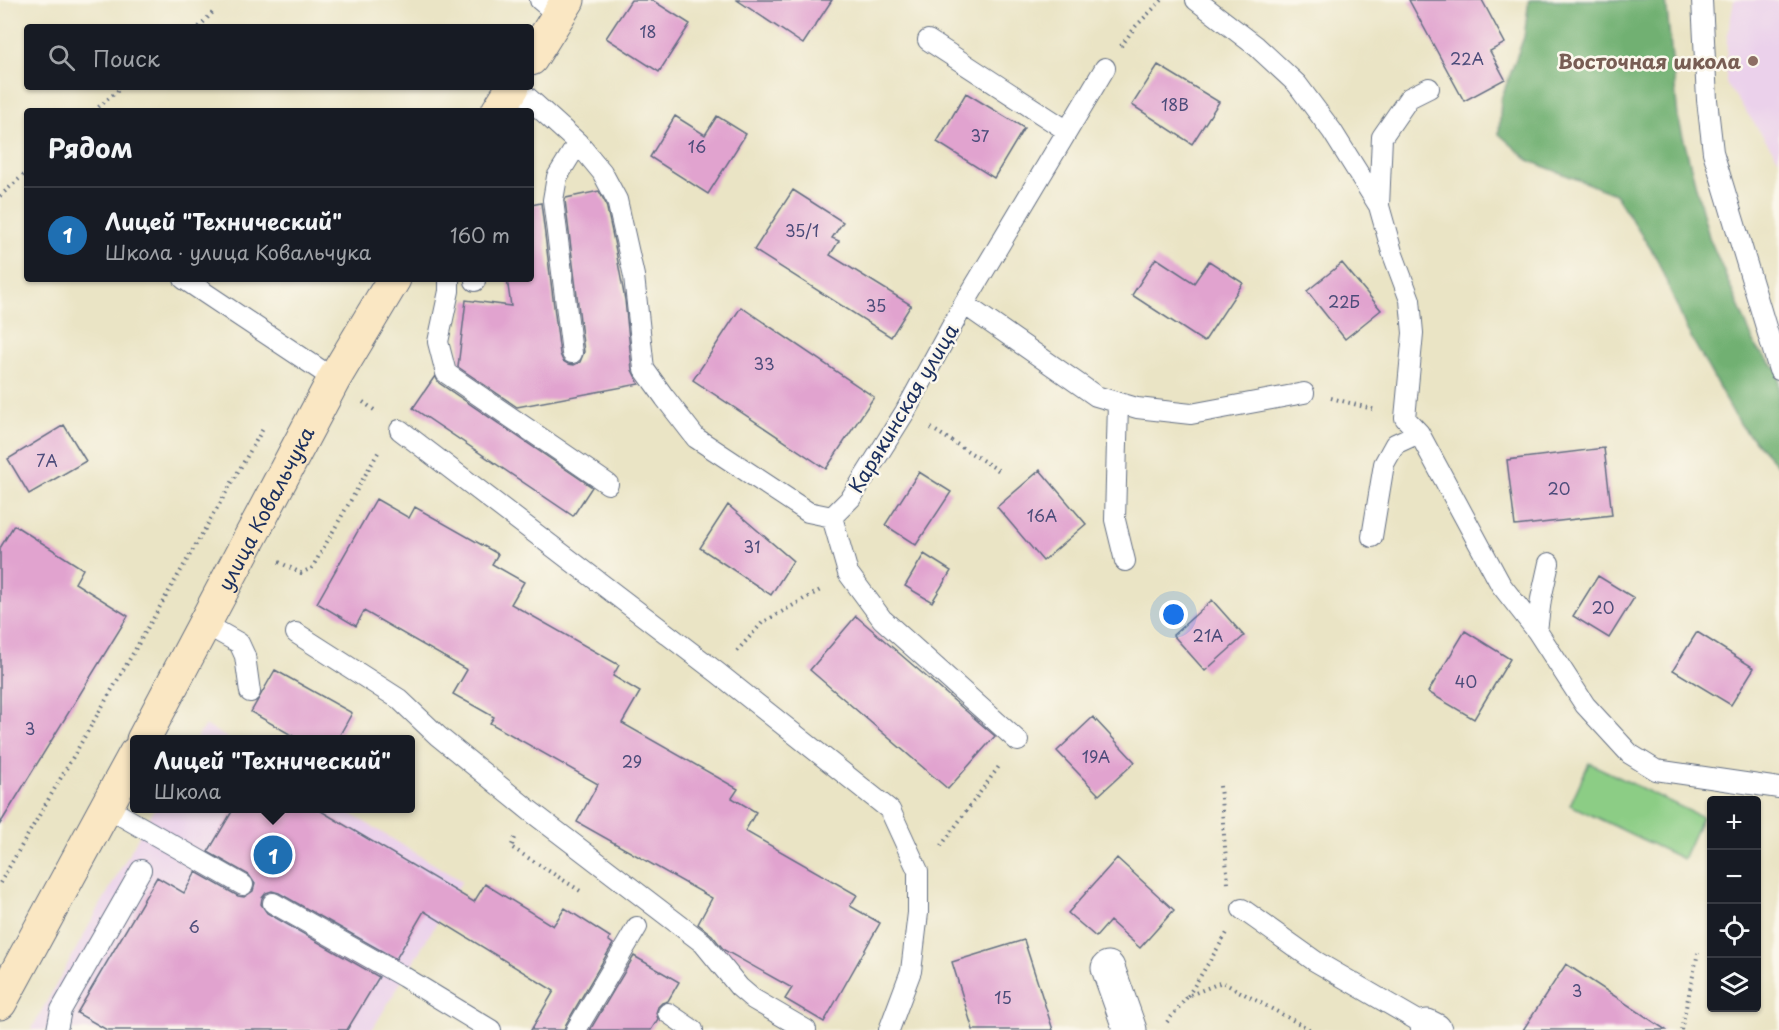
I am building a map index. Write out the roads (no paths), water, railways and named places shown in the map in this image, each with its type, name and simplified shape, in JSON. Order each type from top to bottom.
[{"type":"main road","points":[[534,52],[555,5]]},
{"type":"main road","points":[[500,108],[512,90]]},
{"type":"main road","name":"улица Ковальчука","points":[[146,735],[334,379],[392,282]]},
{"type":"main road","points":[[0,1001],[130,763]]},
{"type":"street","points":[[1108,969],[1130,1030]]},
{"type":"lane","points":[[1196,0],[1256,46],[1297,84],[1332,131],[1379,206],[1392,252],[1410,300],[1413,333],[1405,418],[1419,433],[1501,585],[1537,631],[1586,705],[1630,754],[1656,770],[1779,788]]},
{"type":"lane","points":[[1702,0],[1707,100],[1713,152],[1779,370]]},
{"type":"lane","points":[[928,40],[1066,130]]},
{"type":"lane","name":"Карякинская улица","points":[[832,517],[852,498],[905,412],[964,304],[1105,68]]},
{"type":"lane","points":[[1379,206],[1382,137],[1409,98],[1429,88]]},
{"type":"lane","points":[[517,90],[578,142],[602,172],[617,200],[634,276],[644,369],[696,438],[808,512],[832,517],[848,573],[882,619],[1018,741]]},
{"type":"lane","points":[[572,354],[553,200],[557,177],[578,142]]},
{"type":"lane","points":[[188,282],[334,379]]},
{"type":"lane","points":[[449,282],[438,342],[446,373],[608,484]]},
{"type":"lane","points":[[964,304],[1096,396],[1137,408],[1191,414],[1304,393]]},
{"type":"lane","points":[[1118,403],[1115,520],[1125,561]]},
{"type":"lane","points":[[400,429],[718,673],[890,810],[918,872],[918,913],[911,971],[889,1030]]},
{"type":"lane","points":[[1372,537],[1384,464],[1395,444],[1419,433]]},
{"type":"lane","points":[[1537,631],[1549,563]]},
{"type":"lane","points":[[206,624],[239,644],[245,656],[250,692]]},
{"type":"lane","points":[[296,633],[399,699],[438,736],[529,810],[703,943],[739,987],[753,999],[806,1030]]},
{"type":"lane","points":[[106,807],[243,885]]},
{"type":"lane","points":[[57,1030],[61,1010],[141,870]]},
{"type":"lane","points":[[273,903],[404,977],[491,1030]]},
{"type":"lane","points":[[1242,909],[1315,961],[1431,1028]]},
{"type":"lane","points":[[576,1030],[637,927]]},
{"type":"lane","points":[[668,1013],[693,1030]]},
{"type":"place","name":"Восточная школа","points":[[1753,61]]},
{"type":"place","name":"Лицей \"Технический\"","points":[[273,855]]}]
